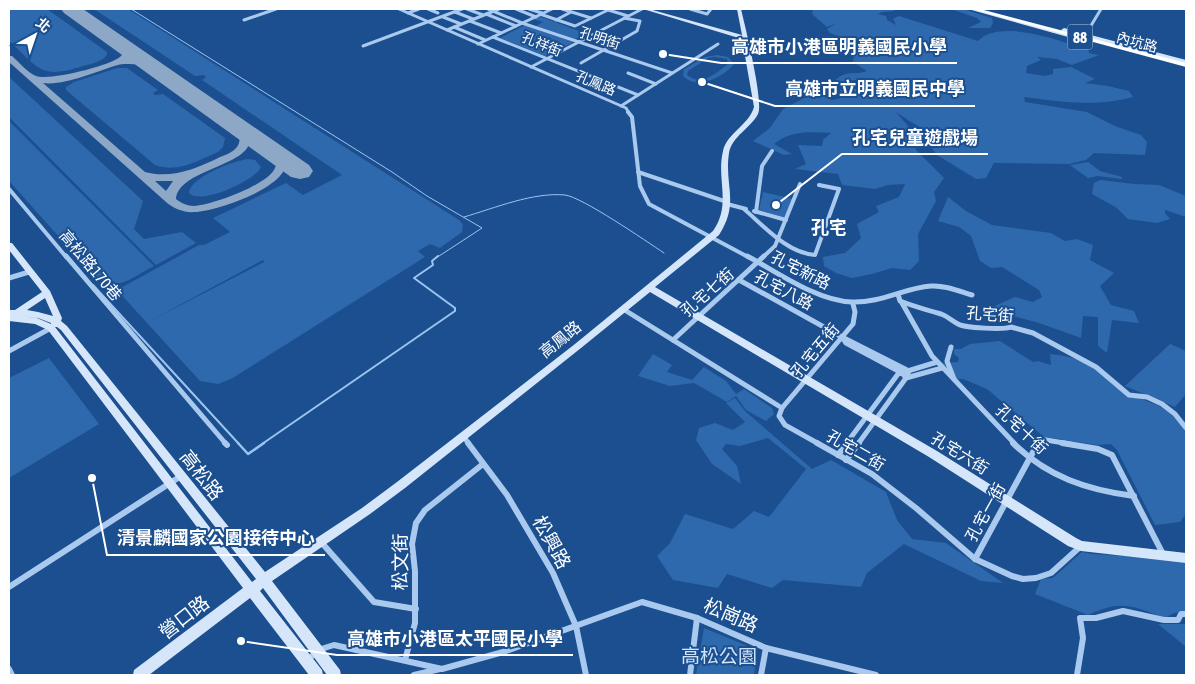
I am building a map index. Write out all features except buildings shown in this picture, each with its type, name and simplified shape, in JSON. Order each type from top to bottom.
[{"type":"highway","name":"88","points":[[974,9],[1186,64]]},
{"type":"highway","name":"88","points":[[982,9],[1186,64]]},
{"type":"street","points":[[244,20],[276,9]]},
{"type":"street","name":"孔鳳路","points":[[399,9],[628,110],[632,117],[638,172],[643,194],[649,204],[712,237]]},
{"type":"street","points":[[408,13],[419,9]]},
{"type":"street","points":[[428,9],[438,13]]},
{"type":"street","points":[[363,46],[462,9]]},
{"type":"street","points":[[467,9],[516,26]]},
{"type":"street","name":"孔明街","points":[[488,9],[522,23],[672,73]]},
{"type":"street","points":[[447,30],[499,9]]},
{"type":"street","points":[[516,9],[536,16]]},
{"type":"street","points":[[530,9],[575,26],[606,9],[629,16]]},
{"type":"street","points":[[478,44],[552,9]]},
{"type":"street","points":[[562,9],[591,18]]},
{"type":"street","points":[[531,67],[644,9],[745,38]]},
{"type":"street","points":[[652,9],[745,38]]},
{"type":"street","points":[[690,9],[707,14],[710,9]]},
{"type":"street","name":"高鳳路","points":[[252,589],[366,512],[464,437],[712,237],[724,223],[727,203],[727,148],[733,137],[752,117],[757,108],[739,9]]},
{"type":"street","name":"高鳳路","points":[[743,9],[747,35],[745,38]]},
{"type":"street","points":[[970,9],[1084,37]]},
{"type":"street","points":[[982,9],[1084,37]]},
{"type":"street","points":[[1084,37],[1101,9]]},
{"type":"street","points":[[454,12],[501,33]]},
{"type":"street","points":[[556,20],[571,12]]},
{"type":"street","points":[[442,16],[461,24]]},
{"type":"street","points":[[581,63],[637,31],[640,21],[624,18]]},
{"type":"street","points":[[454,27],[485,40]]},
{"type":"street","name":"孔祥街","points":[[493,37],[638,95]]},
{"type":"street","name":"內坑路","points":[[1084,37],[1186,64]]},
{"type":"street","points":[[621,106],[718,44]]},
{"type":"street","points":[[628,73],[656,84]]},
{"type":"street","points":[[756,212],[762,166],[772,151]]},
{"type":"street","points":[[638,172],[744,209],[786,220]]},
{"type":"street","points":[[759,263],[775,246],[800,184]]},
{"type":"street","points":[[744,209],[779,238],[808,255],[816,253],[839,189],[820,185]]},
{"type":"street","name":"高松路170巷","points":[[9,189],[227,446]]},
{"type":"street","name":"孔宅新路","points":[[712,237],[829,299],[853,304],[867,303],[930,286],[972,295]]},
{"type":"street","points":[[9,246],[47,293],[56,310],[54,325]]},
{"type":"street","name":"孔宅七街","points":[[673,340],[698,315],[759,263]]},
{"type":"street","points":[[9,278],[29,272]]},
{"type":"street","name":"孔宅八路","points":[[739,280],[842,337],[909,371]]},
{"type":"street","name":"孔宅六街","points":[[650,288],[806,378],[1081,546],[1164,557],[1186,558]]},
{"type":"street","points":[[11,315],[47,293]]},
{"type":"street","points":[[898,294],[900,300]]},
{"type":"street","name":"孔宅十街","points":[[900,300],[908,310],[922,342],[937,362],[1029,458],[1062,479],[1077,485],[1096,491],[1134,496]]},
{"type":"street","name":"孔宅街","points":[[900,300],[910,306],[944,316],[959,325],[984,330],[989,327],[1007,329],[1011,327],[1033,332],[1096,367],[1130,395],[1145,397],[1170,408],[1186,428]]},
{"type":"street","name":"孔宅五街","points":[[782,408],[853,324],[855,312],[853,304]]},
{"type":"street","points":[[623,309],[782,408]]},
{"type":"street","points":[[11,315],[54,325]]},
{"type":"street","points":[[9,351],[54,325]]},
{"type":"street","name":"高松路","points":[[54,325],[181,476],[264,580],[336,675]]},
{"type":"street","name":"高松路","points":[[54,325],[170,484],[317,675]]},
{"type":"street","name":"孔宅八路","points":[[842,337],[846,343],[904,375]]},
{"type":"street","points":[[951,347],[947,361],[954,381]]},
{"type":"street","points":[[838,456],[904,375],[909,371],[937,362]]},
{"type":"street","points":[[846,460],[898,374],[904,375],[942,368]]},
{"type":"street","name":"孔宅二街","points":[[782,408],[779,416],[785,425],[893,489],[975,559],[1012,576],[1023,579],[1036,578],[1052,573],[1081,546]]},
{"type":"street","name":"松興路","points":[[464,437],[507,495],[553,573],[576,626],[586,675]]},
{"type":"street","name":"孔宅一街","points":[[975,559],[1040,439],[1098,449],[1112,455],[1134,496]]},
{"type":"street","name":"松文街","points":[[405,660],[412,638],[416,609],[412,544],[413,532],[418,517],[483,464]]},
{"type":"street","points":[[9,587],[181,476]]},
{"type":"street","points":[[1134,496],[1164,557]]},
{"type":"street","points":[[321,542],[374,602],[416,609]]},
{"type":"street","name":"營口路","points":[[139,675],[252,589]]},
{"type":"street","name":"松崗路","points":[[414,675],[503,652],[642,602],[698,618],[766,648],[876,675]]},
{"type":"street","points":[[1077,675],[1083,638],[1080,618],[1097,618],[1109,612],[1120,610],[1153,616],[1165,621],[1178,620],[1181,614],[1186,614]]},
{"type":"street","points":[[690,675],[698,618]]},
{"type":"street","points":[[307,661],[318,650],[334,645],[442,669]]},
{"type":"street","points":[[761,675],[766,648]]},
{"type":"street","points":[[9,669],[12,675]]},
{"type":"green space","points":[[9,9],[47,9],[107,52],[107,55],[96,62],[69,70],[58,72],[41,69],[9,41]]},
{"type":"green space","points":[[94,9],[128,9],[459,220],[463,225],[462,232],[440,248],[430,244],[418,251],[425,257],[231,379],[218,384],[200,381],[117,290],[199,245],[204,245],[230,232],[213,218],[286,183],[303,195],[342,175],[202,80],[206,77],[204,75],[195,76]],"holes":[[[263,260],[264,262],[150,321]]]},
{"type":"green space","points":[[813,9],[893,9],[894,11],[878,14],[886,16],[887,20],[896,25],[893,19],[899,16],[978,41],[988,34],[1001,31],[1016,31],[1049,37],[1089,51],[1089,53],[1099,55],[1072,65],[1057,59],[1037,57],[1041,60],[1027,66],[1026,73],[1045,76],[1053,74],[1053,69],[1071,67],[1095,79],[1085,83],[1129,91],[1133,97],[1092,103],[1024,97],[1025,102],[1087,112],[1115,126],[1141,135],[1147,142],[1145,155],[1094,153],[1086,160],[1069,164],[994,163],[986,178],[976,179],[937,155],[933,150],[931,141],[941,144],[944,140],[896,112],[914,133],[916,150],[944,178],[934,192],[936,201],[918,234],[919,261],[910,270],[892,268],[852,278],[836,273],[824,266],[823,257],[845,253],[861,238],[857,224],[879,212],[876,206],[899,197],[905,184],[888,185],[875,189],[842,185],[838,174],[795,169],[806,164],[798,145],[822,146],[823,140],[831,133],[801,133],[780,139],[774,144],[792,154],[784,155],[753,141],[770,128],[783,109],[814,93],[832,100],[842,98],[840,90],[848,87],[863,90],[887,87],[885,83],[871,78],[832,83],[837,78],[846,74],[867,71],[853,62],[854,55],[861,48],[858,44],[830,33],[827,29],[837,23],[827,27],[812,14]]},
{"type":"green space","points":[[951,9],[963,9],[992,18],[993,23],[990,28],[968,28],[981,22],[977,18]]},
{"type":"green space","points":[[539,16],[587,34],[575,39],[536,26],[543,22],[533,19]]},
{"type":"green space","points":[[525,25],[572,41],[572,43],[545,56],[500,38]]},
{"type":"green space","points":[[717,55],[728,57],[734,64],[724,73],[703,82],[689,80],[683,76],[684,69],[705,57]],"holes":[[[708,58],[727,59],[728,64],[709,77],[698,80],[687,75],[688,71]]]},
{"type":"green space","points":[[117,68],[127,68],[158,90],[153,93],[155,95],[163,94],[225,138],[223,147],[218,152],[180,167],[172,168],[155,165],[66,90],[66,87],[74,82]]},
{"type":"green space","points":[[9,77],[143,201],[134,229],[144,239],[182,232],[196,243],[156,265],[9,117]]},
{"type":"green space","points":[[9,121],[154,266],[118,284],[103,282],[95,277],[9,181]]},
{"type":"green space","points":[[248,159],[255,160],[261,167],[257,172],[239,184],[227,190],[204,196],[195,196],[189,193],[191,187],[204,176],[223,166]]},
{"type":"green space","points":[[1088,162],[1100,171],[1122,177],[1122,179],[1098,176],[1088,178],[1070,165]]},
{"type":"green space","points":[[1100,180],[1159,185],[1186,196],[1186,217],[1165,210],[1170,219],[1157,223],[1128,219],[1117,208],[1092,194],[1094,183]]},
{"type":"green space","points":[[763,192],[793,199],[786,218],[759,210]]},
{"type":"green space","points":[[948,197],[966,211],[992,225],[1051,233],[1065,241],[1077,239],[1093,245],[1090,260],[1114,273],[1100,286],[1111,305],[1134,311],[1139,323],[1112,320],[1107,353],[1098,346],[1098,317],[1083,316],[1081,338],[1039,323],[988,309],[1015,297],[1033,302],[1042,297],[1039,290],[1002,267],[991,268],[980,261],[971,236],[959,227],[938,221]]},
{"type":"green space","points":[[1000,341],[1033,362],[1038,361],[1051,365],[1050,354],[1088,363],[1103,372],[1122,389],[1159,406],[1179,421],[1185,430],[1187,444],[1186,514],[1180,522],[1155,525],[1117,450],[1111,444],[1097,445],[1044,437],[987,389],[963,379],[955,379],[942,363],[958,362],[959,358],[954,354],[954,349],[961,349],[970,344]]},
{"type":"green space","points":[[1170,344],[1186,351],[1186,394],[1175,407],[1125,386]]},
{"type":"green space","points":[[653,354],[672,365],[667,372],[692,380],[704,367],[726,381],[736,394],[744,389],[772,408],[774,414],[766,421],[746,410],[736,396],[727,402],[694,383],[670,386],[638,376]]},
{"type":"green space","points":[[49,358],[99,424],[9,478],[9,378]]},
{"type":"green space","points":[[735,398],[745,411],[812,469],[831,460],[886,492],[897,520],[912,539],[946,543],[1003,583],[981,581],[904,544],[867,573],[861,587],[783,580],[772,588],[727,574],[718,588],[673,580],[657,556],[670,543],[685,514],[733,529],[754,511],[769,517],[806,469],[768,438],[740,446],[726,444],[722,449],[737,466],[741,484],[712,464],[696,440],[699,428],[715,423],[733,430],[745,422],[726,403]]},
{"type":"green space","points":[[1082,552],[1186,560],[1186,611],[1174,613],[1165,618],[1144,610],[1118,606],[1099,610],[1088,615],[1035,594],[1041,579],[1053,578]]},
{"type":"green space","points":[[1186,618],[1186,647],[1158,624],[1185,624]]},
{"type":"green space","name":"高松公園","points":[[704,628],[757,650],[754,675],[696,675]]},
{"type":"waterway","points":[[131,9],[392,172],[427,196],[482,228],[436,258]]},
{"type":"waterway","points":[[464,217],[527,198],[565,195],[599,211],[664,253]]},
{"type":"waterway","points":[[262,444],[455,311],[455,308],[414,278],[433,265],[432,261],[438,256]]},
{"type":"waterway","points":[[93,285],[239,444]]},
{"type":"waterway","points":[[238,443],[248,454],[264,443]]},
{"type":"taxiway","points":[[117,62],[123,59],[130,50]]},
{"type":"taxiway","points":[[9,58],[32,78]]},
{"type":"taxiway","points":[[117,62],[131,60],[148,62]]},
{"type":"taxiway","points":[[32,78],[46,81],[69,77],[117,62]]},
{"type":"taxiway","points":[[32,78],[170,200]]},
{"type":"taxiway","points":[[143,175],[153,178],[173,178],[212,165],[241,149],[245,140],[244,131]]},
{"type":"taxiway","points":[[170,200],[185,208],[195,209],[240,196],[274,177],[281,167],[280,156]]},
{"type":"taxiway","points":[[170,200],[174,186],[180,180],[193,173]]},
{"type":"runway","points":[[71,9],[300,171]]},
{"type":"place","name":"高雄市小港區明義國民小學","points":[[663,54]]},
{"type":"place","name":"高雄市立明義國民中學","points":[[702,82]]},
{"type":"place","name":"孔宅兒童遊戲場","points":[[776,205]]},
{"type":"place","name":"清景麟國家公園接待中心","points":[[92,478]]},
{"type":"place","name":"高雄市小港區太平國民小學","points":[[241,641]]},
{"type":"district","name":"孔宅","points":[[829,227]]}]
